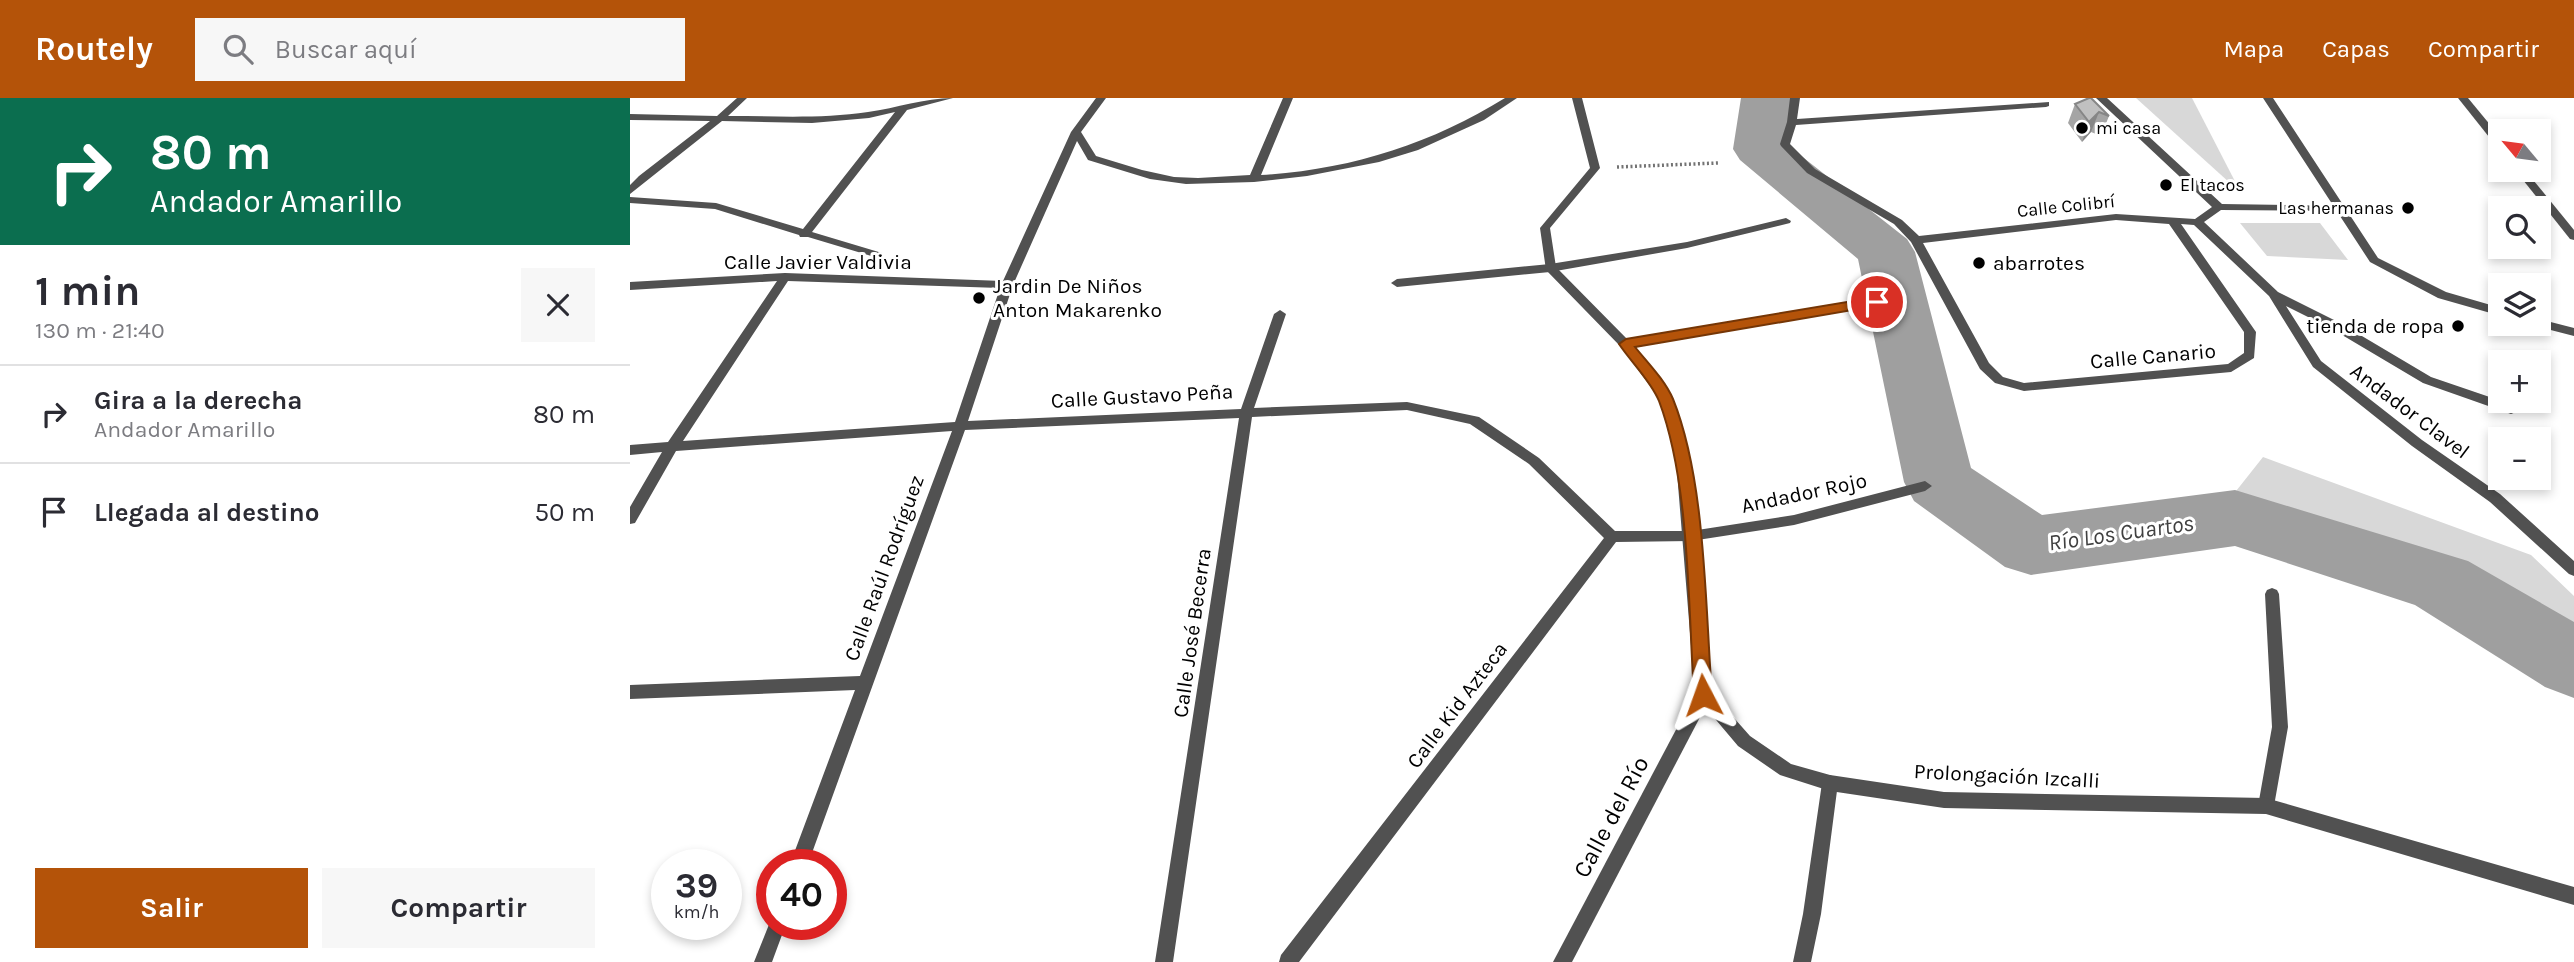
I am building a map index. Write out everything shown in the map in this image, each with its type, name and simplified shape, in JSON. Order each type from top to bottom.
[{"type":"street","points":[[630,191],[641,179],[721,120],[742,98]]},
{"type":"street","points":[[630,117],[812,120],[869,115],[948,98]]},
{"type":"street","name":"Calle Raúl Rodríguez","points":[[805,849],[960,426],[1007,285],[1076,132],[1101,98]]},
{"type":"street","points":[[1254,179],[1287,98]]},
{"type":"street","points":[[1076,132],[1092,158],[1135,172],[1185,181],[1254,179],[1330,171],[1428,144],[1483,118],[1512,98]]},
{"type":"street","points":[[1577,98],[1595,168],[1545,228],[1550,268],[1626,344],[1665,397],[1683,460],[1692,536],[1703,695]]},
{"type":"street","points":[[1795,98],[1792,122],[1785,144],[1811,171],[1898,222],[1916,240]]},
{"type":"street","points":[[2101,98],[2219,207]]},
{"type":"street","points":[[2268,98],[2374,260],[2442,295],[2488,308]]},
{"type":"street","points":[[2463,98],[2488,129]]},
{"type":"street","points":[[1792,122],[2046,104]]},
{"type":"street","points":[[804,235],[903,108]]},
{"type":"street","points":[[2530,182],[2574,237]]},
{"type":"street","points":[[630,200],[716,206],[878,256]]},
{"type":"street","points":[[2197,222],[2219,207],[2340,208]]},
{"type":"street","name":"Calle Colibrí","points":[[1916,240],[2116,217],[2197,222]]},
{"type":"street","points":[[1397,283],[1550,268],[1687,245],[1786,221]]},
{"type":"street","name":"Calle Canario","points":[[1916,240],[1984,366],[1999,380],[2024,387],[2231,368],[2250,355],[2250,332],[2173,221]]},
{"type":"street","name":"Andador Clavel","points":[[2197,222],[2273,294],[2317,364],[2417,443],[2495,498],[2574,569]]},
{"type":"street","points":[[630,519],[671,449],[785,277]]},
{"type":"street","name":"Calle Javier Valdivia","points":[[630,286],[785,277],[1007,285]]},
{"type":"street","name":"Andador Clavel","points":[[2273,294],[2336,326],[2427,380],[2488,401]]},
{"type":"street","points":[[1626,344],[1877,302]]},
{"type":"street","name":"Calle José Becerra","points":[[1164,962],[1245,412],[1280,314]]},
{"type":"street","points":[[2551,326],[2574,332]]},
{"type":"street","name":"Calle Gustavo Peña","points":[[630,450],[960,426],[1406,406],[1474,420],[1534,461],[1612,537]]},
{"type":"street","name":"Andador Rojo","points":[[1692,536],[1794,520],[1925,486]]},
{"type":"street","points":[[1612,537],[1692,536]]},
{"type":"street","name":"Calle Kid Azteca","points":[[1287,962],[1612,537]]},
{"type":"street","points":[[2266,806],[2280,727],[2272,594]]},
{"type":"street","points":[[630,692],[866,683]]},
{"type":"street","name":"Prolongación Izcalli","points":[[1703,695],[1744,741],[1786,770],[1830,783],[1944,800],[2266,806],[2574,896]]},
{"type":"street","name":"Calle del Río","points":[[1562,962],[1703,695]]},
{"type":"street","points":[[1802,962],[1812,914],[1830,783]]},
{"type":"street","points":[[763,962],[771,940]]},
{"type":"path","points":[[1634,166],[1718,163]]},
{"type":"shaded area","points":[[2136,98],[2192,98],[2241,193]]},
{"type":"shaded area","points":[[2240,223],[2320,223],[2348,260],[2267,256]]},
{"type":"shaded area","points":[[2263,457],[2531,555],[2574,596],[2574,643],[2525,610],[2423,564],[2326,530],[2225,505]]},
{"type":"building","points":[[2089,98],[2109,116],[2099,112],[2089,122],[2075,104]]},
{"type":"waterway","name":"Río Los Cuartos","points":[[1766,98],[1759,149],[1886,252],[1939,482],[2031,546],[2235,518],[2441,583],[2574,663]]},
{"type":"place","name":"mi casa","points":[[2082,128]]},
{"type":"place","name":"El tacos","points":[[2166,185]]},
{"type":"place","name":"Las hermanas","points":[[2408,208]]},
{"type":"place","name":"abarrotes","points":[[1979,263]]},
{"type":"place","name":"Jardin De Niños Anton Makarenko","points":[[979,298]]},
{"type":"place","name":"tienda de ropa","points":[[2458,326]]},
{"type":"route","points":[[1703,695],[1692,536],[1683,460],[1665,397],[1626,344],[1877,302]]}]
